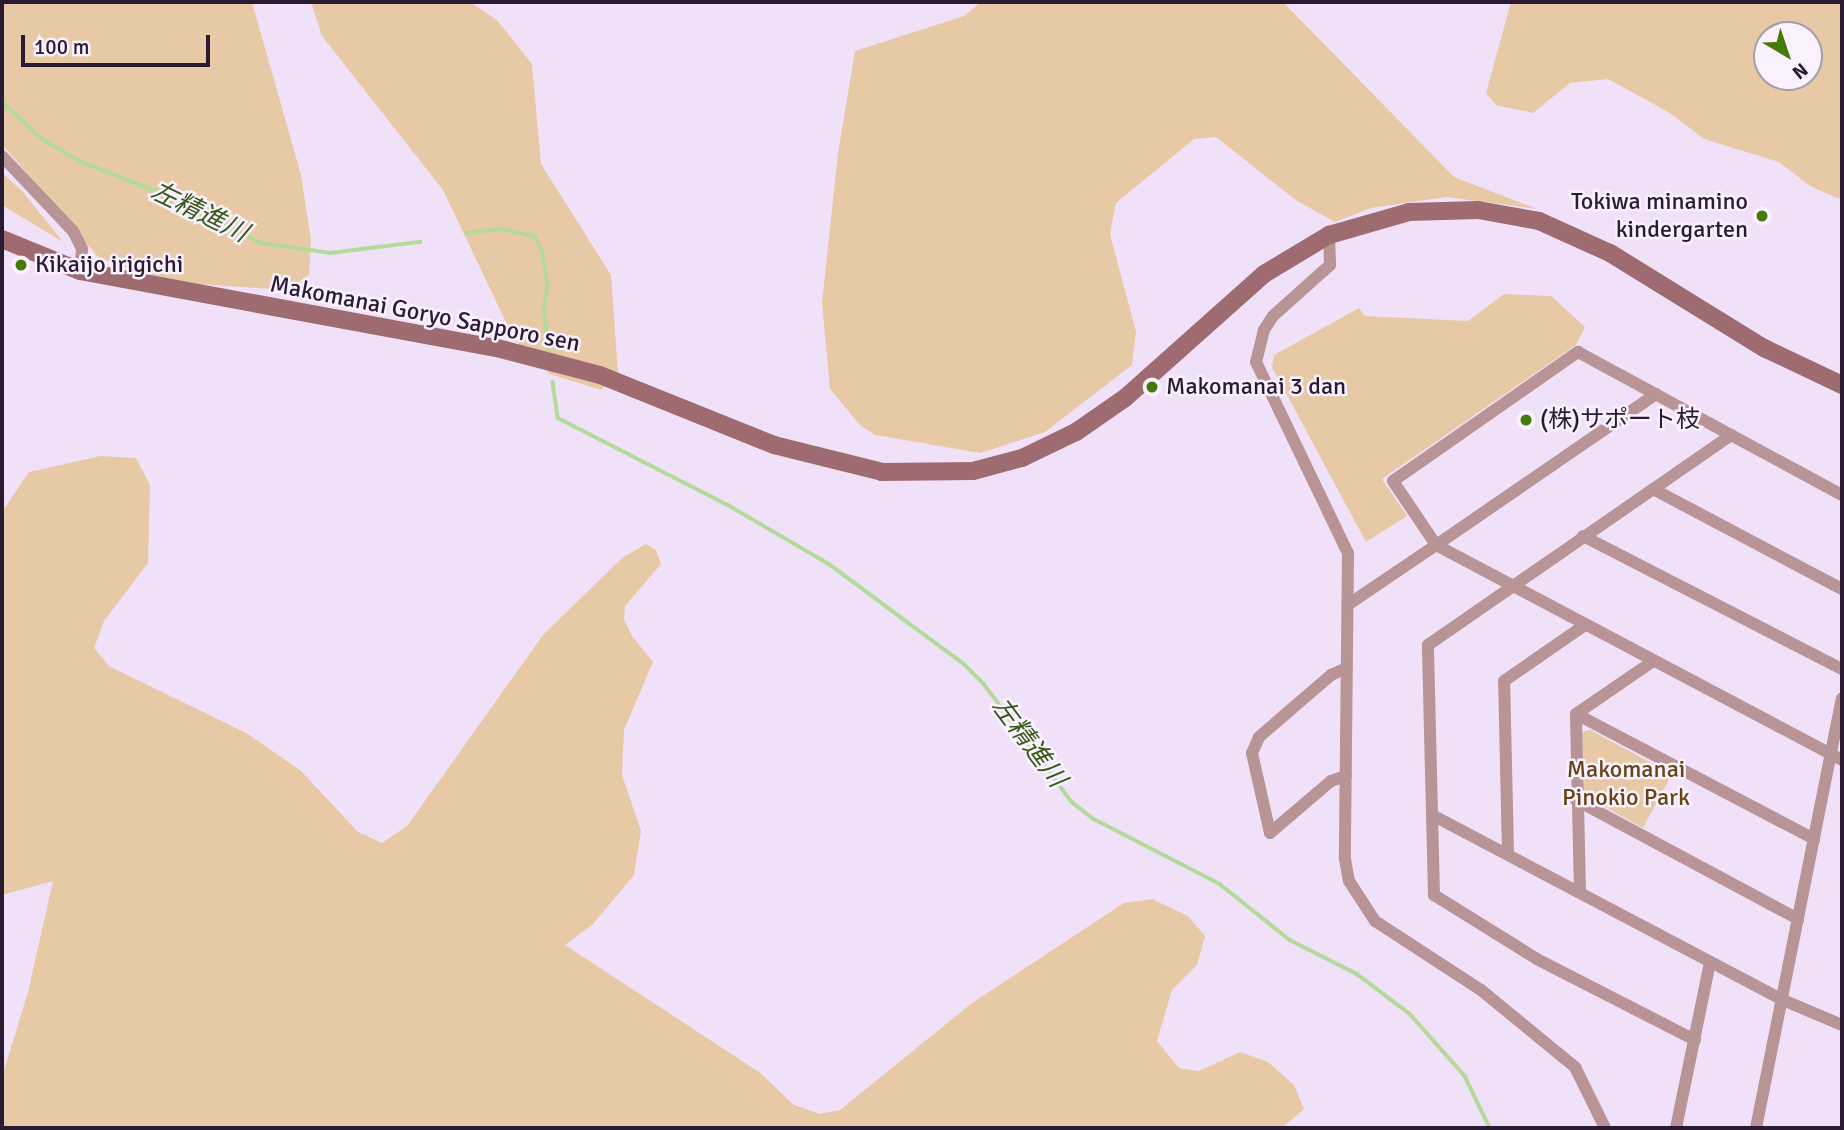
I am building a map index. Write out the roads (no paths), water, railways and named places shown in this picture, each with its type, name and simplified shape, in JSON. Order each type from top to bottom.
[{"type":"main road","name":"Makomanai Goryo Sapporo sen","points":[[2,239],[80,271],[497,348],[600,374],[786,448],[882,472],[932,475],[973,471],[1021,458],[1076,432],[1125,398],[1264,274],[1329,235],[1369,221],[1443,209],[1539,221],[1611,253],[1764,348],[1842,385]]},
{"type":"street","points":[[2,156],[73,231],[82,249],[80,271]]},
{"type":"street","points":[[1329,235],[1330,265],[1273,316],[1264,330],[1256,362],[1348,553],[1345,859],[1356,897],[1375,921],[1481,990],[1555,1047],[1575,1067],[1605,1128]]},
{"type":"street","points":[[1842,495],[1578,352],[1393,481],[1436,545],[1842,760]]},
{"type":"street","points":[[1349,604],[1656,394]]},
{"type":"street","points":[[1695,1040],[1537,959],[1434,895],[1429,645],[1513,584],[1731,435]]},
{"type":"street","points":[[1653,489],[1842,589]]},
{"type":"street","points":[[1583,536],[1842,669]]},
{"type":"street","points":[[1508,853],[1504,681],[1585,625]]},
{"type":"street","points":[[1576,714],[1653,660]]},
{"type":"street","points":[[1346,775],[1331,782],[1270,832],[1252,753],[1258,737],[1331,675],[1347,668]]},
{"type":"street","points":[[1756,1128],[1842,699]]},
{"type":"street","points":[[1576,714],[1580,892]]},
{"type":"street","points":[[1576,714],[1814,839]]},
{"type":"street","points":[[1576,800],[1798,919]]},
{"type":"street","points":[[1434,816],[1783,1000],[1842,1025]]},
{"type":"street","points":[[1676,1128],[1710,962]]},
{"type":"waterway","name":"左精進川","points":[[2,102],[45,141],[82,162],[158,192],[261,243],[330,253],[420,242]]},
{"type":"waterway","name":"左精進川","points":[[466,233],[501,229],[535,236],[543,253],[548,285],[544,309],[550,355]]},
{"type":"waterway","name":"左精進川","points":[[553,382],[558,418],[728,505],[829,564],[963,663],[984,684],[1072,802],[1094,819],[1220,884],[1290,940],[1357,974],[1410,1014],[1465,1076],[1490,1128]]},
{"type":"place","name":"Tokiwa minamino kindergarten","points":[[1762,216]]},
{"type":"place","name":"Kikaijo irigichi","points":[[21,265]]},
{"type":"place","name":"Makomanai 3 dan","points":[[1152,387]]},
{"type":"place","name":"(株)サポート枝","points":[[1526,420]]},
{"type":"park label","name":"Makomanai Pinokio Park","points":[[1626,784]]}]
